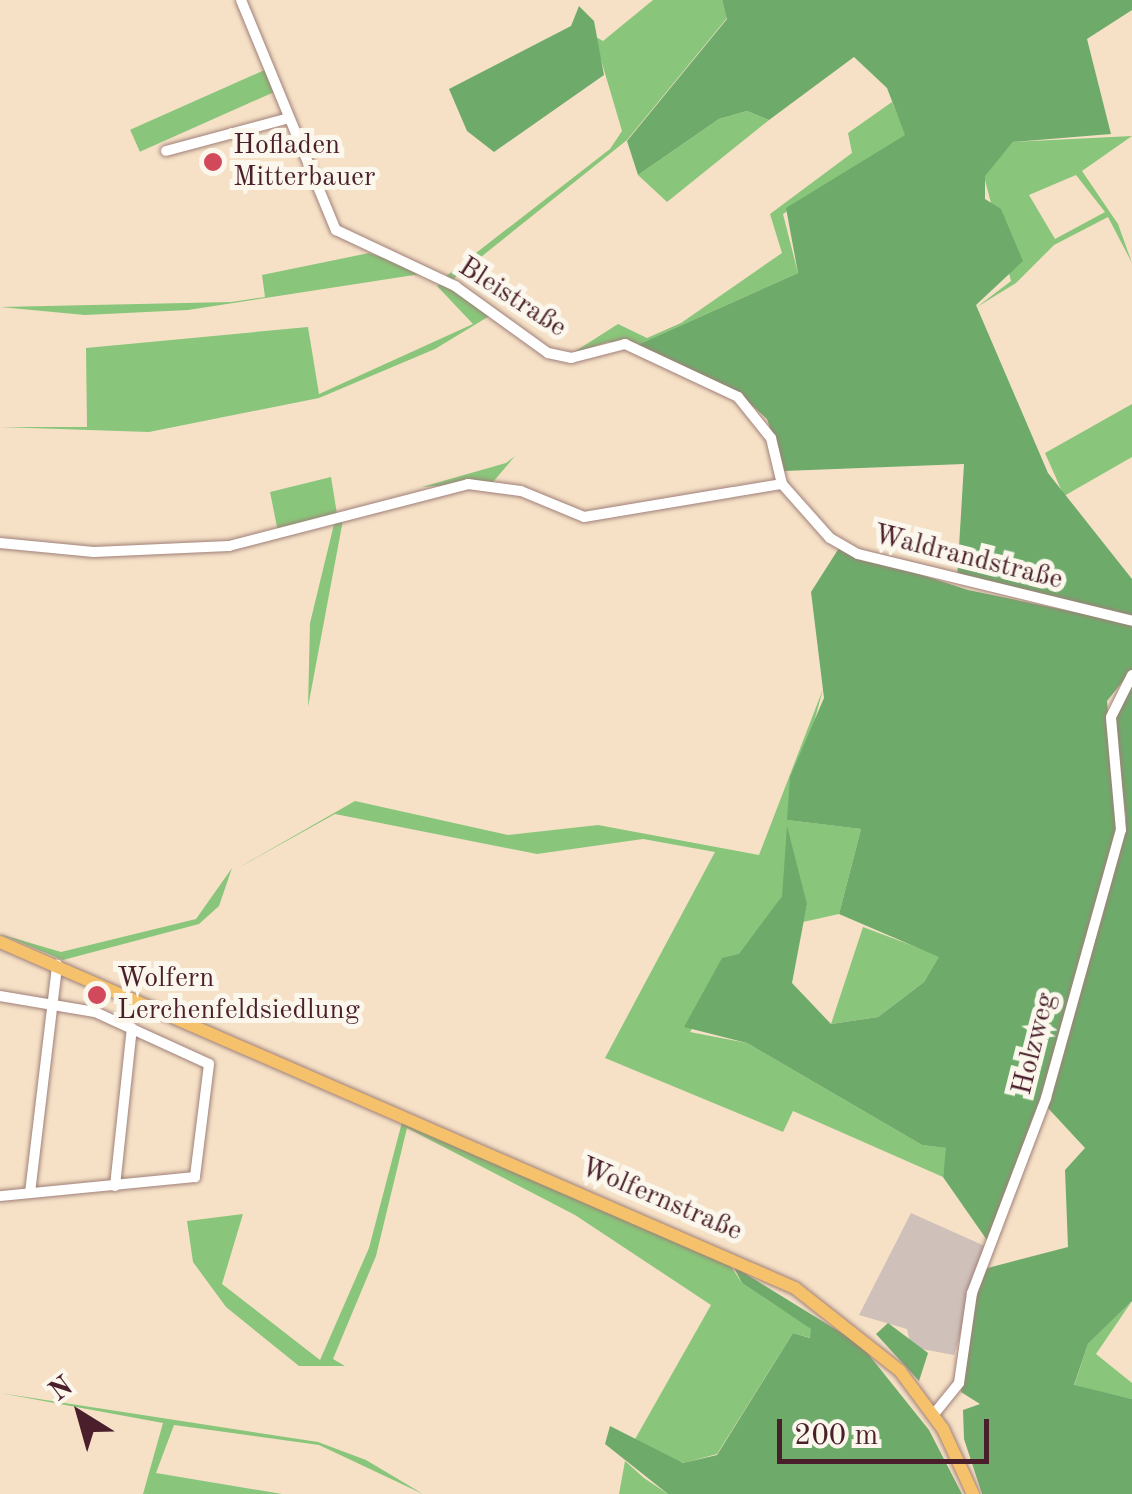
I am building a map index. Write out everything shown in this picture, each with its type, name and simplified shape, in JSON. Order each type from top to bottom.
[{"type":"main road","name":"Wolfernstraße","points":[[0,942],[795,1288],[867,1338],[934,1414],[972,1494]]},
{"type":"street","points":[[166,152],[289,118],[240,0]]},
{"type":"street","name":"Bleistraße","points":[[289,118],[336,230],[455,286],[548,352],[571,358],[625,344],[738,397],[771,438],[782,484]]},
{"type":"street","points":[[0,543],[94,552],[229,546],[468,484],[521,491],[584,517],[782,484]]},
{"type":"street","name":"Waldrandstraße","points":[[782,484],[830,538],[858,554],[1132,621]]},
{"type":"street","name":"Holzweg","points":[[934,1414],[959,1383],[972,1293],[1046,1098],[1121,830],[1112,705],[1132,675]]},
{"type":"street","points":[[30,1193],[57,965]]},
{"type":"street","points":[[0,996],[53,1000],[132,1028],[209,1064],[195,1177],[0,1196]]},
{"type":"street","points":[[115,1186],[132,1028]]},
{"type":"shaded area","points":[[911,1213],[987,1247],[954,1355],[911,1347],[907,1329],[859,1315]]},
{"type":"green space","points":[[653,0],[722,0],[727,18],[627,140],[451,281],[445,277],[610,149],[622,131],[594,36],[603,41]]},
{"type":"green space","points":[[722,0],[1132,0],[1132,10],[1087,39],[1111,134],[1013,142],[985,176],[985,199],[1001,209],[1023,261],[976,305],[1048,473],[1132,579],[1132,618],[957,580],[964,464],[784,471],[767,419],[745,399],[637,345],[798,273],[786,208],[905,135],[887,88],[854,57],[769,120],[747,111],[719,119],[638,175],[627,141],[727,19]]},
{"type":"green space","points":[[579,6],[594,21],[604,75],[494,152],[467,131],[449,89],[571,26]]},
{"type":"green space","points":[[269,68],[279,90],[140,152],[130,130]]},
{"type":"green space","points":[[892,102],[906,135],[783,214],[798,273],[637,345],[608,342],[571,354],[618,324],[647,338],[681,323],[782,253],[770,214],[852,153],[848,133]]},
{"type":"green space","points":[[747,111],[769,120],[667,202],[638,175],[719,119]]},
{"type":"green space","points":[[1132,136],[1082,171],[1118,224],[1132,263],[1108,217],[1054,245],[1016,283],[977,307],[1011,281],[984,176],[1013,142]],"holes":[[[1076,175],[1105,212],[1055,239],[1029,195]]]},
{"type":"green space","points":[[369,253],[427,273],[188,310],[85,315],[0,307],[231,302],[265,297],[262,275]]},
{"type":"green space","points":[[444,282],[491,315],[435,349],[319,398],[149,432],[0,427],[87,427],[86,348],[308,327],[319,394],[473,324],[437,286]]},
{"type":"green space","points":[[1132,404],[1132,457],[1064,496],[1045,453]]},
{"type":"green space","points":[[515,456],[493,482],[422,487],[506,463]]},
{"type":"green space","points":[[331,477],[337,514],[278,532],[270,492]]},
{"type":"green space","points":[[335,520],[343,520],[308,707],[310,623]]},
{"type":"green space","points":[[839,548],[968,590],[1132,624],[1132,670],[1107,701],[1118,829],[1027,1146],[989,1243],[943,1177],[946,1148],[922,1145],[747,1043],[684,1027],[722,958],[739,954],[782,896],[787,826],[807,904],[792,983],[831,1024],[878,1017],[924,982],[939,957],[839,914],[861,829],[787,820],[790,777],[824,698],[811,592]]},
{"type":"green space","points":[[1132,678],[1132,1301],[1088,1344],[1074,1385],[1132,1399],[1132,1494],[982,1494],[964,1439],[963,1410],[980,1404],[961,1392],[969,1320],[984,1269],[1068,1247],[1065,1170],[1085,1148],[1047,1107],[1126,818],[1114,722]]},
{"type":"green space","points":[[823,689],[788,820],[861,829],[839,914],[803,922],[807,904],[782,896],[690,1032],[747,1043],[922,1145],[947,1148],[943,1177],[793,1111],[783,1132],[605,1058],[715,852],[643,839],[537,854],[335,814],[236,869],[355,801],[508,835],[598,825],[759,855]]},
{"type":"green space","points":[[232,868],[219,906],[199,924],[63,960],[0,934],[61,952],[196,919]]},
{"type":"green space","points":[[863,927],[940,956],[924,982],[878,1017],[831,1024]]},
{"type":"green space","points":[[402,1122],[728,1262],[742,1283],[812,1329],[811,1338],[793,1333],[717,1454],[684,1463],[655,1454],[634,1441],[711,1305],[575,1215],[407,1128],[376,1256],[333,1359],[345,1366],[299,1366],[226,1307],[193,1262],[187,1221],[243,1214],[222,1284],[320,1360],[369,1248]]},
{"type":"green space","points":[[733,1266],[861,1345],[929,1430],[962,1494],[668,1494],[605,1444],[610,1426],[683,1463],[717,1455],[793,1333],[810,1338],[811,1329],[742,1283]]},
{"type":"green space","points":[[1132,1301],[1096,1354],[1132,1383],[1132,1399],[1074,1386],[1088,1344]]},
{"type":"green space","points":[[888,1323],[928,1353],[919,1381],[876,1334]]},
{"type":"green space","points":[[0,1393],[318,1442],[366,1460],[423,1494],[319,1445],[174,1425],[156,1473],[282,1494],[143,1494],[163,1423]]},
{"type":"green space","points":[[625,1461],[644,1478],[668,1494],[619,1494]]},
{"type":"place","name":"Hofladen Mitterbauer","points":[[213,162]]},
{"type":"place","name":"Wolfern Lerchenfeldsiedlung","points":[[97,995]]}]
